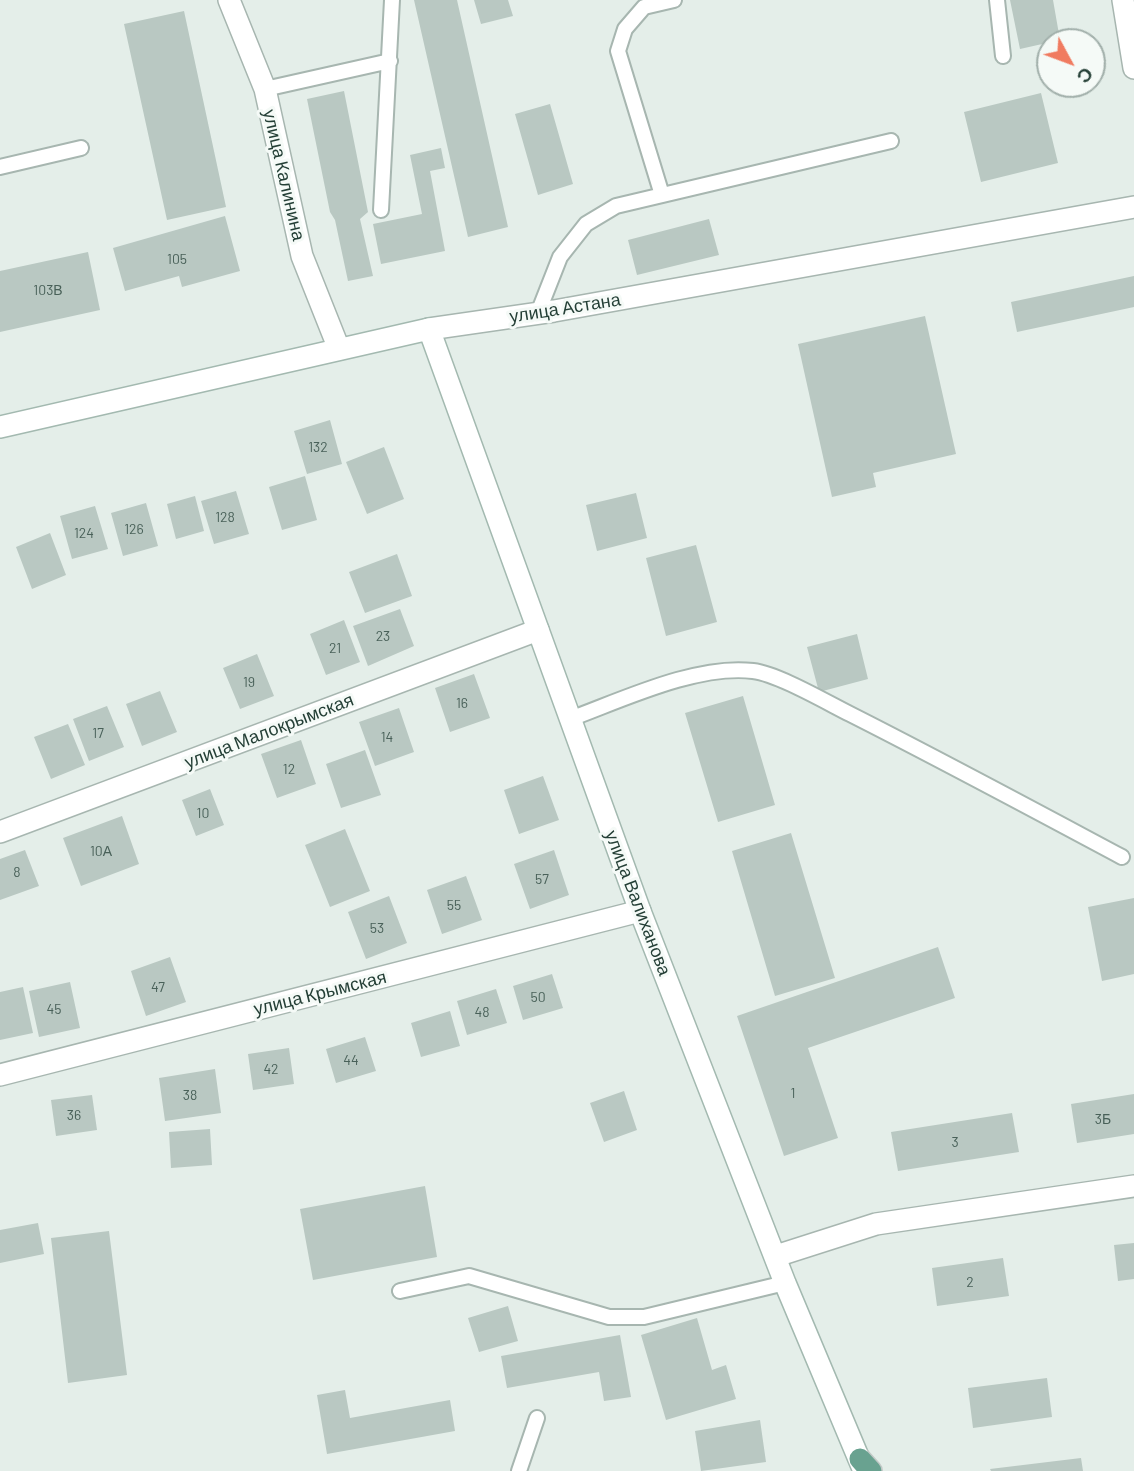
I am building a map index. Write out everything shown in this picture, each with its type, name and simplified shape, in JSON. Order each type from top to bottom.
[{"type":"street","name":"улица Калинина","points":[[229,0],[265,89],[302,256],[339,349]]},
{"type":"street","points":[[1123,0],[1134,68]]},
{"type":"street","name":"улица Астана","points":[[0,427],[429,329],[538,313],[1134,207]]},
{"type":"street","name":"улица Валиханова","points":[[429,329],[640,911],[785,1283],[865,1467]]},
{"type":"street","name":"улица Малокрымская","points":[[0,832],[538,630]]},
{"type":"street","name":"улица Крымская","points":[[0,1075],[640,911]]},
{"type":"street","points":[[776,1256],[876,1224],[1134,1186]]},
{"type":"lane","points":[[381,210],[392,0]]},
{"type":"lane","points":[[662,195],[618,51],[625,30],[644,7],[674,0]]},
{"type":"lane","points":[[997,0],[1003,56]]},
{"type":"lane","points":[[265,89],[390,61]]},
{"type":"lane","points":[[538,313],[560,257],[586,224],[616,206],[891,141]]},
{"type":"lane","points":[[0,167],[81,148]]},
{"type":"lane","points":[[570,719],[660,686],[710,673],[754,671],[790,684],[934,757],[1122,858]]},
{"type":"lane","points":[[400,1291],[469,1276],[610,1317],[644,1317],[785,1283]]},
{"type":"lane","points":[[519,1471],[537,1418]]},
{"type":"building","points":[[414,0],[457,0],[508,227],[468,237]]},
{"type":"building","points":[[474,0],[508,0],[513,16],[481,24]]},
{"type":"building","points":[[1010,0],[1053,0],[1058,28],[1036,28],[1036,45],[1020,49]]},
{"type":"building","points":[[184,11],[226,207],[167,220],[124,24]]},
{"type":"building","points":[[344,91],[368,212],[360,219],[373,276],[348,281],[335,220],[330,212],[307,99]]},
{"type":"building","points":[[1036,94],[1036,98],[1042,98],[1058,163],[981,182],[964,112]]},
{"type":"building","points":[[550,104],[573,184],[538,195],[515,114]]},
{"type":"building","points":[[441,148],[445,168],[430,171],[445,251],[381,264],[373,224],[422,214],[410,155]]},
{"type":"building","points":[[225,216],[240,271],[182,287],[179,276],[125,291],[113,248]]},
{"type":"building","points":[[709,219],[719,255],[637,275],[628,240]]},
{"type":"building","points":[[88,252],[100,310],[0,332],[0,271]]},
{"type":"building","points":[[1134,276],[1134,307],[1017,332],[1011,302]]},
{"type":"building","points":[[925,316],[956,454],[873,473],[876,487],[832,497],[798,344]]},
{"type":"building","points":[[330,420],[342,464],[307,474],[294,431]]},
{"type":"building","points":[[384,447],[404,499],[367,514],[346,462]]},
{"type":"building","points":[[305,476],[317,520],[282,530],[269,487]]},
{"type":"building","points":[[236,491],[249,534],[214,544],[201,501]]},
{"type":"building","points":[[636,493],[647,538],[597,551],[586,505]]},
{"type":"building","points":[[195,496],[204,531],[176,539],[167,504]]},
{"type":"building","points":[[146,503],[158,546],[123,556],[111,513]]},
{"type":"building","points":[[95,506],[108,549],[72,559],[60,516]]},
{"type":"building","points":[[50,533],[66,575],[32,589],[16,547]]},
{"type":"building","points":[[696,545],[717,622],[666,636],[646,558]]},
{"type":"building","points":[[397,554],[412,596],[365,613],[349,572]]},
{"type":"building","points":[[400,609],[414,646],[368,666],[353,626]]},
{"type":"building","points":[[344,620],[360,662],[326,675],[310,634]]},
{"type":"building","points":[[857,634],[868,679],[819,692],[807,647]]},
{"type":"building","points":[[257,654],[274,696],[240,709],[223,668]]},
{"type":"building","points":[[474,674],[490,718],[450,732],[435,688]]},
{"type":"building","points":[[160,691],[177,732],[142,746],[126,704]]},
{"type":"building","points":[[743,696],[775,805],[718,822],[685,713]]},
{"type":"building","points":[[107,706],[124,747],[89,761],[73,719]]},
{"type":"building","points":[[399,708],[414,752],[375,766],[359,722]]},
{"type":"building","points":[[68,724],[85,765],[51,779],[34,737]]},
{"type":"building","points":[[301,740],[316,784],[277,798],[261,754]]},
{"type":"building","points":[[365,750],[381,795],[341,808],[326,764]]},
{"type":"building","points":[[543,776],[559,820],[519,834],[504,790]]},
{"type":"building","points":[[210,789],[224,825],[196,836],[182,800]]},
{"type":"building","points":[[122,816],[139,864],[81,886],[63,838]]},
{"type":"building","points":[[345,829],[370,891],[330,907],[305,845]]},
{"type":"building","points":[[791,833],[835,978],[775,996],[732,851]]},
{"type":"building","points":[[25,850],[39,886],[0,900],[0,859]]},
{"type":"building","points":[[554,850],[569,895],[530,909],[514,864]]},
{"type":"building","points":[[466,876],[482,920],[442,934],[427,890]]},
{"type":"building","points":[[389,896],[407,943],[366,959],[348,912]]},
{"type":"building","points":[[1134,898],[1134,974],[1102,981],[1088,907]]},
{"type":"building","points":[[938,947],[955,998],[808,1048],[838,1138],[784,1156],[737,1016]]},
{"type":"building","points":[[170,957],[186,1002],[146,1016],[131,971]]},
{"type":"building","points":[[552,974],[563,1008],[523,1020],[513,986]]},
{"type":"building","points":[[70,982],[80,1028],[39,1037],[29,991]]},
{"type":"building","points":[[23,987],[33,1033],[0,1040],[0,992]]},
{"type":"building","points":[[496,989],[507,1023],[467,1035],[457,1001]]},
{"type":"building","points":[[450,1011],[460,1046],[421,1057],[411,1023]]},
{"type":"building","points":[[365,1037],[376,1071],[336,1083],[326,1049]]},
{"type":"building","points":[[289,1048],[294,1084],[253,1090],[248,1054]]},
{"type":"building","points":[[215,1069],[221,1113],[165,1121],[159,1078]]},
{"type":"building","points":[[624,1091],[637,1130],[604,1142],[590,1103]]},
{"type":"building","points":[[1134,1094],[1134,1134],[1077,1143],[1071,1104]]},
{"type":"building","points":[[92,1095],[97,1130],[56,1136],[51,1100]]},
{"type":"building","points":[[1012,1113],[1019,1152],[898,1171],[891,1132]]},
{"type":"building","points":[[210,1129],[212,1165],[171,1168],[169,1132]]},
{"type":"building","points":[[425,1186],[437,1257],[313,1280],[300,1209]]},
{"type":"building","points":[[38,1223],[44,1254],[0,1263],[0,1230]]},
{"type":"building","points":[[109,1231],[127,1375],[68,1383],[51,1238]]},
{"type":"building","points":[[1134,1243],[1134,1279],[1118,1281],[1114,1245]]},
{"type":"building","points":[[1003,1258],[1009,1296],[937,1306],[932,1268]]},
{"type":"building","points":[[508,1306],[518,1341],[479,1352],[468,1318]]},
{"type":"building","points":[[697,1318],[712,1370],[726,1365],[736,1399],[666,1420],[641,1335]]},
{"type":"building","points":[[620,1335],[631,1397],[604,1401],[599,1372],[507,1388],[501,1356]]},
{"type":"building","points":[[1047,1378],[1052,1417],[973,1428],[968,1388]]},
{"type":"building","points":[[345,1390],[350,1418],[450,1400],[455,1431],[327,1454],[317,1395]]},
{"type":"building","points":[[760,1420],[766,1462],[701,1471],[695,1431]]},
{"type":"building","points":[[1081,1458],[1083,1471],[990,1469]]}]
